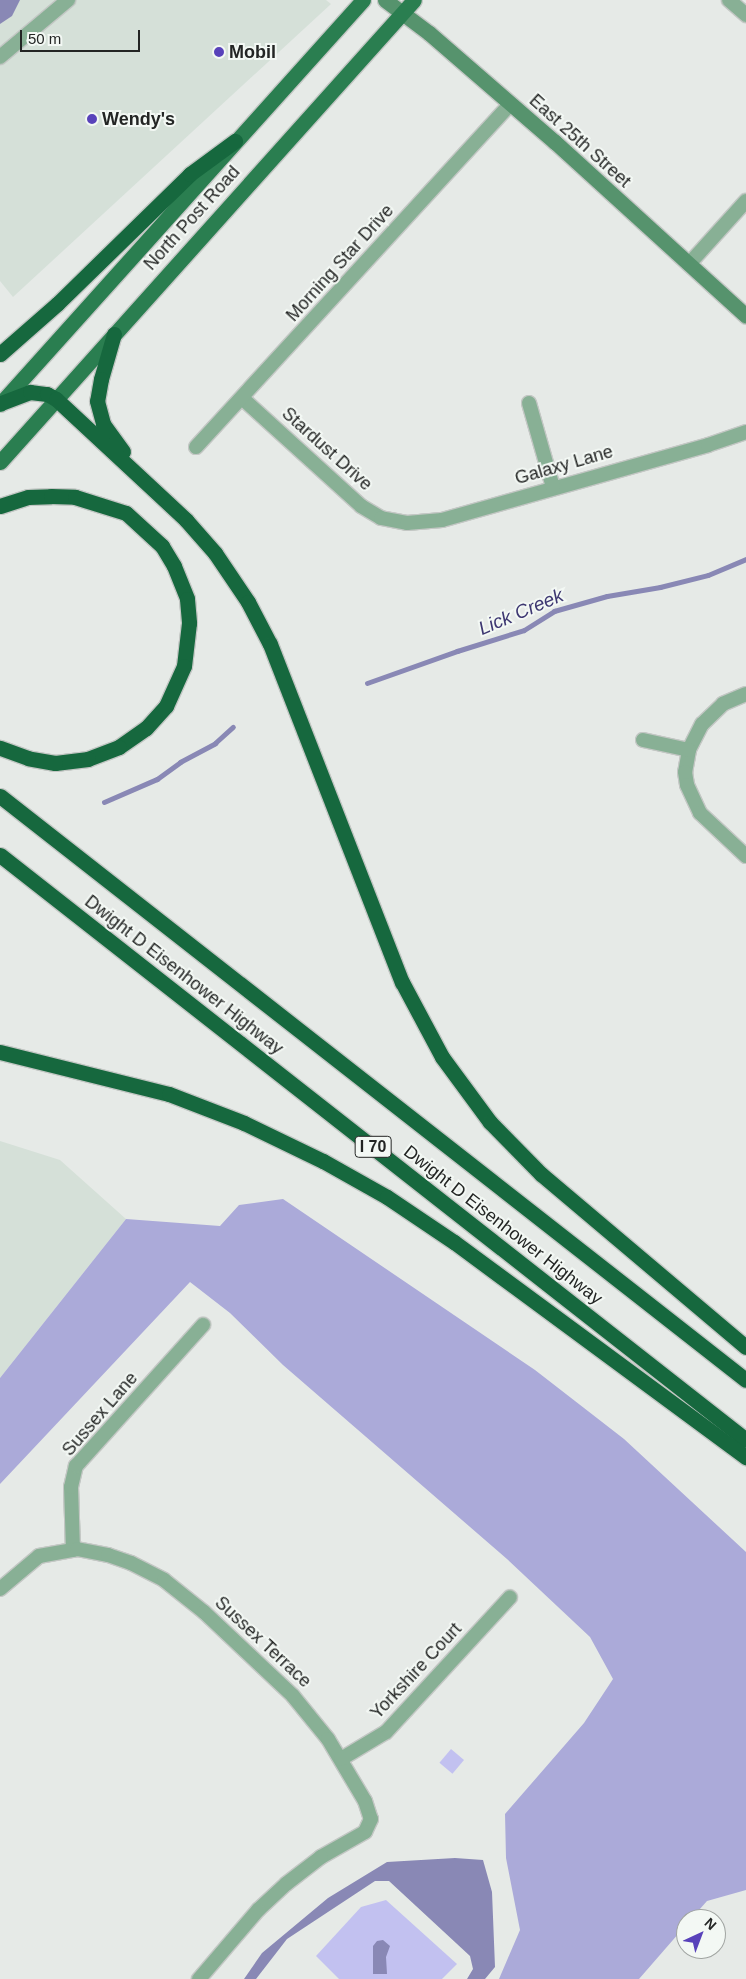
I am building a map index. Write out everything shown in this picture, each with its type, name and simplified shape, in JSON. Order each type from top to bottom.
[{"type":"highway","points":[[0,354],[57,304],[190,174],[235,141]]},
{"type":"highway","points":[[114,334],[101,379],[97,401],[103,424],[139,476]]},
{"type":"highway","points":[[1,403],[30,392],[47,394],[56,399],[186,520],[215,553],[236,581],[270,644],[310,742],[402,982],[433,1042],[453,1073],[494,1126],[541,1174],[746,1347]]},
{"type":"highway","points":[[0,506],[28,497],[59,496],[75,497],[103,504],[126,513],[162,546],[174,566],[187,598],[189,623],[184,666],[166,706],[146,728],[119,747],[88,759],[55,763],[0,748]]},
{"type":"highway","name":"Dwight D Eisenhower Highway","points":[[0,796],[746,1380]]},
{"type":"highway","name":"Dwight D Eisenhower Highway","points":[[0,855],[746,1440]]},
{"type":"highway","points":[[0,1052],[168,1094],[244,1123],[323,1161],[387,1197],[446,1236],[746,1457]]},
{"type":"main road","name":"North Post Road","points":[[1,403],[362,0]]},
{"type":"main road","name":"North Post Road","points":[[0,462],[414,0]]},
{"type":"street","points":[[0,58],[68,0]]},
{"type":"street","name":"East 25th Street","points":[[385,0],[403,12],[510,104],[746,316]]},
{"type":"street","points":[[729,0],[746,15]]},
{"type":"street","name":"Morning Star Drive","points":[[196,447],[510,104]]},
{"type":"street","points":[[689,264],[746,201]]},
{"type":"street","name":"Stardust Drive","points":[[242,398],[361,506],[378,516],[391,520]]},
{"type":"street","points":[[529,403],[553,488]]},
{"type":"street","name":"Galaxy Lane","points":[[391,520],[413,524],[436,521],[708,445],[746,432]]},
{"type":"street","points":[[746,694],[717,709],[699,729],[689,750],[686,778],[697,809],[746,856]]},
{"type":"street","points":[[643,740],[689,750]]},
{"type":"street","name":"Sussex Lane","points":[[73,1550],[71,1487],[76,1466],[203,1325]]},
{"type":"street","points":[[0,1588],[40,1556],[73,1550]]},
{"type":"street","name":"Sussex Terrace","points":[[73,1550],[93,1550],[131,1564],[170,1584],[204,1612],[293,1696],[317,1724],[341,1759],[365,1801],[371,1819],[370,1825],[365,1832],[321,1857],[274,1894],[200,1979]]},
{"type":"street","name":"Yorkshire Court","points":[[341,1759],[386,1732],[510,1597]]},
{"type":"shaded area","points":[[0,0],[326,0],[331,4],[13,297],[0,281]]},
{"type":"shaded area","points":[[0,0],[20,0],[12,16],[0,24]]},
{"type":"shaded area","points":[[0,1141],[60,1160],[126,1219],[0,1378]]},
{"type":"shaded area","points":[[283,1199],[535,1370],[624,1439],[746,1552],[746,1890],[707,1901],[700,1909],[676,1909],[676,1936],[639,1979],[499,1979],[520,1930],[506,1858],[505,1814],[584,1723],[613,1679],[590,1637],[507,1559],[283,1365],[230,1313],[190,1282],[0,1484],[0,1378],[126,1219],[220,1226],[239,1205]]},
{"type":"shaded area","points":[[451,1749],[464,1760],[452,1774],[439,1763]]},
{"type":"shaded area","points":[[455,1858],[483,1860],[492,1892],[495,1967],[485,1979],[467,1979],[473,1969],[470,1956],[389,1881],[375,1881],[287,1939],[256,1979],[244,1979],[262,1953],[328,1898],[387,1862]]},
{"type":"shaded area","points":[[386,1900],[457,1964],[442,1979],[339,1979],[316,1956],[361,1907]]},
{"type":"shaded area","points":[[383,1940],[390,1946],[386,1957],[387,1974],[373,1974],[373,1946],[377,1941]]},
{"type":"waterway","name":"Lick Creek","points":[[367,683],[457,651],[524,630],[554,611],[607,596],[660,587],[708,575],[746,559]]},
{"type":"waterway","name":"Lick Creek","points":[[104,802],[157,779],[180,762],[215,743],[233,727]]},
{"type":"place","name":"Mobil","points":[[219,52]]},
{"type":"place","name":"Wendy's","points":[[92,119]]}]
